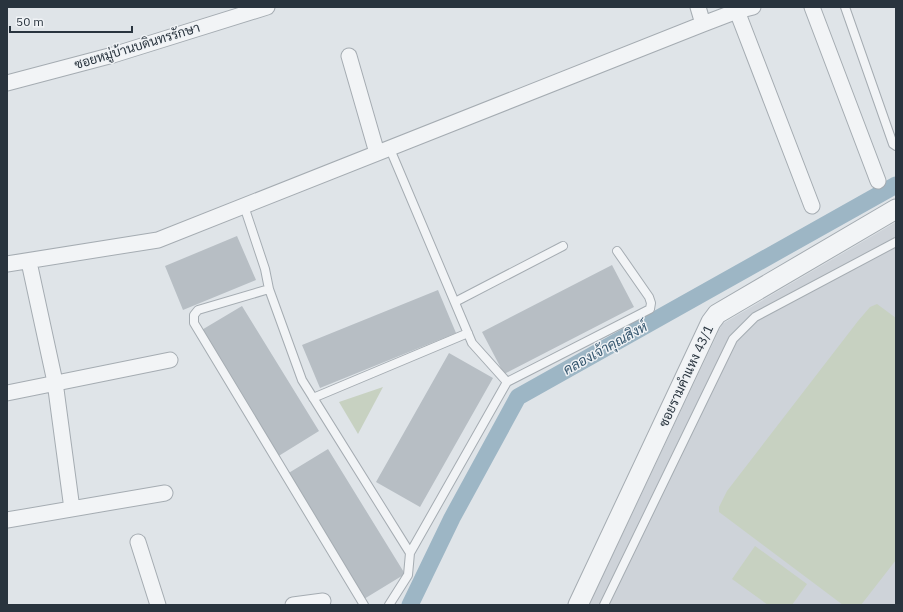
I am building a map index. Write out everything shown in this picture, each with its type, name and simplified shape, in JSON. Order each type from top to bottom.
[{"type":"street","name":"ซอยหมู่บ้านบดินทรรักษา","points":[[7,83],[113,55],[267,7]]},
{"type":"street","points":[[698,7],[703,24]]},
{"type":"street","points":[[7,264],[29,262],[158,240],[703,24],[737,11],[753,7]]},
{"type":"street","points":[[812,7],[878,181]]},
{"type":"street","points":[[737,11],[812,206]]},
{"type":"street","points":[[349,56],[384,151]]},
{"type":"street","name":"ซอยรามคำแหง 43/1","points":[[578,605],[711,322],[717,314],[896,209]]},
{"type":"street","points":[[29,262],[55,382],[72,509]]},
{"type":"street","points":[[7,393],[55,382],[170,360]]},
{"type":"street","points":[[7,520],[165,493]]},
{"type":"street","points":[[138,542],[158,605]]},
{"type":"street","points":[[292,605],[322,601]]},
{"type":"lane","points":[[845,7],[893,144],[896,146]]},
{"type":"lane","points":[[384,151],[472,343],[506,382]]},
{"type":"lane","points":[[244,206],[265,269],[269,289],[302,380],[410,553]]},
{"type":"lane","points":[[604,605],[733,339],[755,317],[896,242]]},
{"type":"lane","points":[[454,302],[563,246]]},
{"type":"lane","points":[[390,605],[408,575],[410,553],[506,382],[650,309],[651,303],[649,298],[616,251]]},
{"type":"lane","points":[[269,289],[198,310],[194,315],[194,323],[364,605]]},
{"type":"lane","points":[[314,398],[468,333]]},
{"type":"shaded area","points":[[896,222],[896,605],[589,605],[722,324]]},
{"type":"green space","points":[[877,304],[896,318],[896,560],[861,605],[843,605],[719,512],[719,507],[727,491],[858,321],[870,307]]},
{"type":"green space","points":[[383,387],[358,434],[339,402]]},
{"type":"green space","points":[[755,546],[807,584],[792,605],[768,605],[732,579]]},
{"type":"building","points":[[237,236],[256,280],[183,310],[165,266]]},
{"type":"building","points":[[612,265],[634,307],[504,374],[482,332]]},
{"type":"building","points":[[438,290],[456,333],[320,388],[302,345]]},
{"type":"building","points":[[242,306],[319,431],[277,457],[200,331]]},
{"type":"building","points":[[449,353],[493,378],[420,507],[376,482]]},
{"type":"building","points":[[328,449],[405,574],[364,599],[287,474]]},
{"type":"waterway","name":"คลองเจ้าคุณสิงห์","points":[[410,605],[452,518],[518,397],[896,185]]}]
